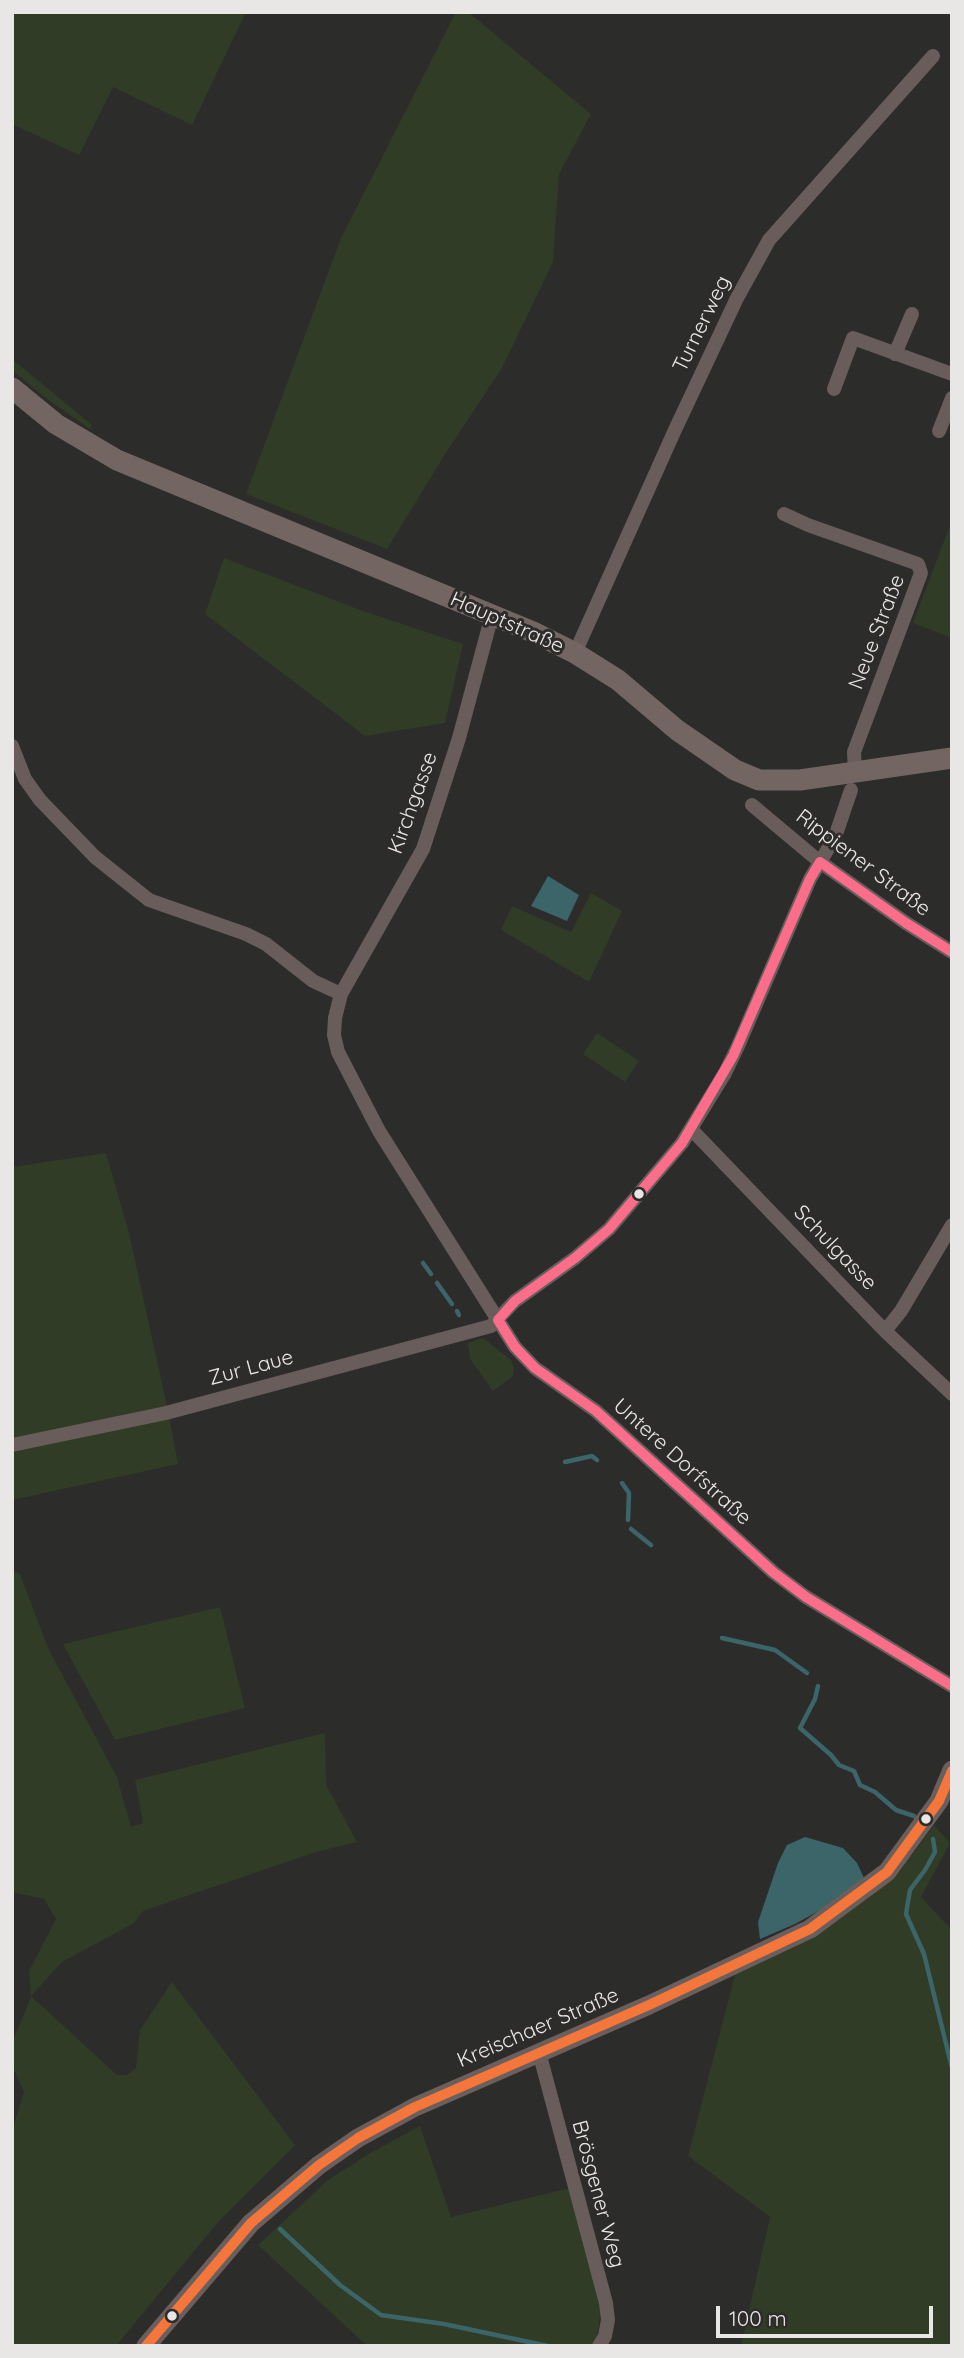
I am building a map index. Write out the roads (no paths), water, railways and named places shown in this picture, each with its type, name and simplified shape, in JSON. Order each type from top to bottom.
[{"type":"main road","name":"Hauptstraße","points":[[12,388],[57,424],[143,473],[533,632],[575,653],[618,680],[677,730],[734,770],[759,779],[853,781],[952,758]]},
{"type":"main road","name":"Kreischaer Straße","points":[[146,2346],[251,2223],[319,2165],[358,2138],[415,2107],[649,2005],[810,1929],[887,1872],[939,1801],[952,1770]]},
{"type":"street","name":"Turnerweg","points":[[575,653],[674,432],[737,298],[769,240],[933,56]]},
{"type":"street","points":[[895,354],[912,314]]},
{"type":"street","points":[[834,389],[853,338],[952,374]]},
{"type":"street","points":[[939,431],[952,398]]},
{"type":"street","name":"Neue Straße","points":[[498,1320],[514,1301],[575,1258],[609,1229],[682,1143],[733,1056],[810,879],[835,837],[853,781],[854,752],[922,573],[918,564],[784,514]]},
{"type":"street","name":"Kirchgasse","points":[[341,994],[423,849],[459,738],[492,615]]},
{"type":"street","points":[[12,746],[25,779],[40,800],[94,857],[149,900],[246,934],[266,944],[313,981],[341,994]]},
{"type":"street","name":"Rippiener Straße","points":[[752,805],[820,862],[952,952]]},
{"type":"street","name":"Untere Dorfstraße","points":[[341,994],[334,1035],[349,1077],[379,1131],[515,1347],[536,1368],[596,1411],[773,1572],[806,1597],[952,1686]]},
{"type":"street","name":"Schulgasse","points":[[691,1129],[885,1331],[952,1394]]},
{"type":"street","points":[[885,1331],[901,1311],[952,1225]]},
{"type":"street","name":"Zur Laue","points":[[12,1445],[166,1413],[491,1326],[498,1320]]},
{"type":"street","name":"Brösgener Weg","points":[[539,2052],[606,2303],[605,2336],[599,2346]]},
{"type":"water","points":[[548,876],[579,895],[567,921],[531,906]]},
{"type":"water","points":[[805,1837],[843,1848],[857,1863],[864,1878],[824,1908],[760,1939],[758,1922],[778,1863],[787,1845]]},
{"type":"waterway","points":[[423,1263],[431,1274]]},
{"type":"waterway","points":[[437,1283],[452,1304]]},
{"type":"waterway","points":[[457,1311],[459,1315]]},
{"type":"waterway","points":[[565,1462],[592,1456],[597,1460]]},
{"type":"waterway","points":[[622,1483],[629,1493],[628,1520]]},
{"type":"waterway","points":[[631,1529],[651,1545]]},
{"type":"waterway","points":[[722,1638],[775,1650],[807,1673]]},
{"type":"waterway","points":[[818,1686],[815,1699],[800,1728],[839,1765],[854,1771],[860,1785],[875,1792],[896,1810],[918,1820]]},
{"type":"waterway","points":[[933,1839],[935,1852],[910,1890],[906,1914],[924,1954],[952,2068]]},
{"type":"waterway","points":[[280,2229],[340,2285],[381,2315],[444,2324],[548,2346]]}]
